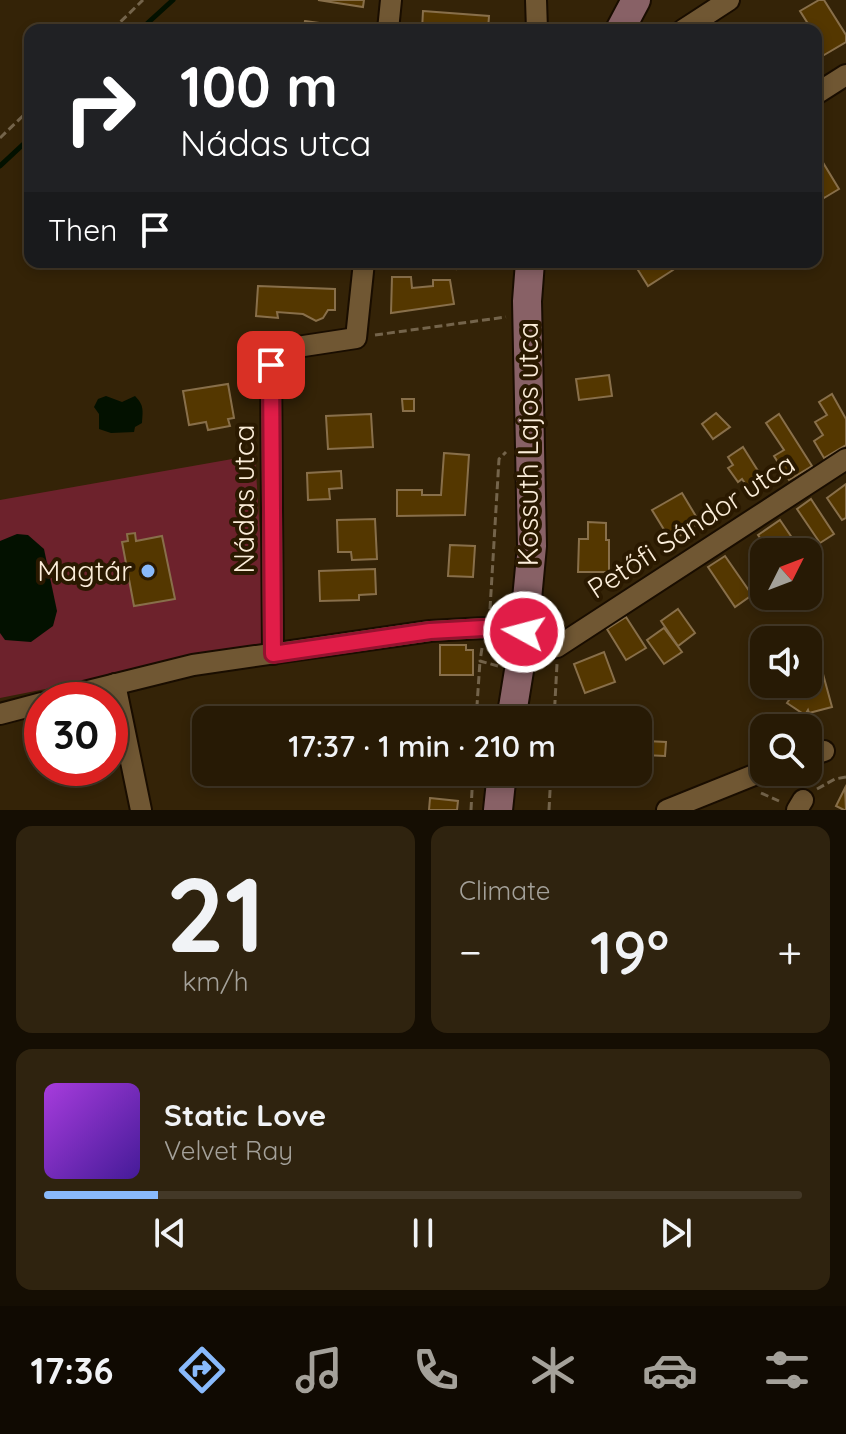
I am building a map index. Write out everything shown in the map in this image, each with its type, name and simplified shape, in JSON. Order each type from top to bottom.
[{"type":"main road","points":[[623,24],[636,0]]},
{"type":"main road","name":"Kossuth Lajos utca","points":[[513,706],[532,546],[527,301],[530,268]]},
{"type":"main road","points":[[498,810],[501,786]]},
{"type":"street","points":[[389,24],[391,0]]},
{"type":"street","points":[[536,0],[537,24]]},
{"type":"street","points":[[692,24],[729,0]]},
{"type":"street","points":[[822,90],[846,75]]},
{"type":"street","points":[[356,338],[363,268]]},
{"type":"street","name":"Nádas utca","points":[[273,654],[271,365],[276,354],[284,349],[356,338]]},
{"type":"street","name":"Petőfi Sándor utca","points":[[123,682],[193,665],[430,631],[484,628],[523,642],[557,647],[846,459]]},
{"type":"street","points":[[0,714],[24,708]]},
{"type":"street","points":[[128,747],[141,810]]},
{"type":"street","points":[[667,810],[750,776]]},
{"type":"path","points":[[118,24],[143,0]]},
{"type":"path","points":[[0,138],[24,115]]},
{"type":"path","points":[[356,338],[517,316]]},
{"type":"path","points":[[555,706],[557,647]]},
{"type":"path","points":[[477,706],[480,661]]},
{"type":"path","points":[[735,781],[799,807],[835,779],[846,777]]},
{"type":"path","points":[[471,810],[472,786]]},
{"type":"path","points":[[549,810],[550,786]]},
{"type":"shaded area","points":[[106,396],[122,402],[135,396],[138,399],[142,408],[142,423],[135,427],[134,432],[111,433],[99,429],[99,414],[94,407],[98,399]]},
{"type":"shaded area","points":[[255,455],[267,645],[81,682],[24,682],[24,693],[0,698],[0,500]]},
{"type":"shaded area","points":[[17,534],[28,535],[44,549],[57,611],[53,626],[31,642],[5,640],[0,633],[0,541]]},
{"type":"building","points":[[318,0],[364,0],[363,7]]},
{"type":"building","points":[[824,0],[846,35],[846,42],[822,56],[822,24],[808,24],[800,11]]},
{"type":"building","points":[[423,11],[489,16],[488,24],[422,24]]},
{"type":"building","points":[[822,161],[839,189],[824,198],[822,195]]},
{"type":"building","points":[[637,268],[672,268],[673,270],[648,286]]},
{"type":"building","points":[[392,277],[411,277],[412,288],[433,286],[433,280],[450,280],[454,304],[391,313]]},
{"type":"building","points":[[258,286],[335,289],[335,310],[328,310],[323,318],[316,321],[303,314],[277,312],[278,318],[256,316]]},
{"type":"building","points":[[609,375],[612,396],[579,400],[576,379]]},
{"type":"building","points":[[228,384],[234,418],[228,419],[230,426],[208,430],[206,422],[189,425],[183,391]]},
{"type":"building","points":[[832,394],[846,419],[846,445],[824,458],[814,441],[823,435],[815,422],[827,415],[819,402]]},
{"type":"building","points":[[402,399],[414,399],[414,411],[403,411]]},
{"type":"building","points":[[716,413],[730,427],[713,439],[702,424]]},
{"type":"building","points":[[371,414],[373,447],[328,449],[326,416]]},
{"type":"building","points":[[779,414],[812,466],[789,480],[774,456],[784,450],[766,423]]},
{"type":"building","points":[[743,447],[765,482],[751,492],[742,479],[738,482],[728,468],[733,465],[728,457]]},
{"type":"building","points":[[444,453],[469,455],[465,515],[397,516],[397,490],[422,490],[422,495],[441,495]]},
{"type":"building","points":[[341,471],[342,488],[329,489],[330,499],[308,500],[307,473]]},
{"type":"building","points":[[846,484],[846,518],[842,520],[827,498]]},
{"type":"building","points":[[682,493],[700,523],[671,541],[652,510]]},
{"type":"building","points":[[811,499],[834,534],[822,542],[797,509]]},
{"type":"building","points":[[375,519],[377,559],[352,560],[351,552],[338,552],[337,520]]},
{"type":"building","points":[[780,520],[792,538],[760,538],[758,535]]},
{"type":"building","points":[[588,522],[606,523],[609,572],[578,572],[579,539],[588,539]]},
{"type":"building","name":"Magtár","points":[[135,533],[136,541],[162,536],[175,599],[134,606],[122,542],[128,541],[127,534]]},
{"type":"building","points":[[450,545],[475,546],[473,577],[448,576]]},
{"type":"building","points":[[725,556],[750,596],[735,607],[708,567]]},
{"type":"building","points":[[375,569],[376,594],[359,595],[359,600],[320,601],[319,571]]},
{"type":"building","points":[[678,609],[695,633],[678,646],[661,621]]},
{"type":"building","points":[[626,617],[646,648],[626,660],[607,629]]},
{"type":"building","points":[[664,628],[682,652],[664,664],[647,640]]},
{"type":"building","points":[[440,645],[466,645],[466,650],[473,650],[473,675],[440,675]]},
{"type":"building","points":[[604,652],[615,682],[585,693],[574,664]]},
{"type":"building","points":[[822,674],[832,707],[809,713],[808,710],[804,714],[787,703],[790,698],[822,698]]},
{"type":"building","points":[[652,741],[666,742],[665,756],[652,755]]},
{"type":"building","points":[[845,788],[846,810],[844,810],[836,806]]},
{"type":"building","points":[[430,798],[458,801],[457,810],[429,810]]},
{"type":"waterway","points":[[147,24],[173,0]]},
{"type":"waterway","points":[[0,166],[24,144]]},
{"type":"place","name":"Magtár","points":[[148,571]]},
{"type":"route","points":[[271,365],[273,654],[430,631],[484,628],[524,632]]}]
